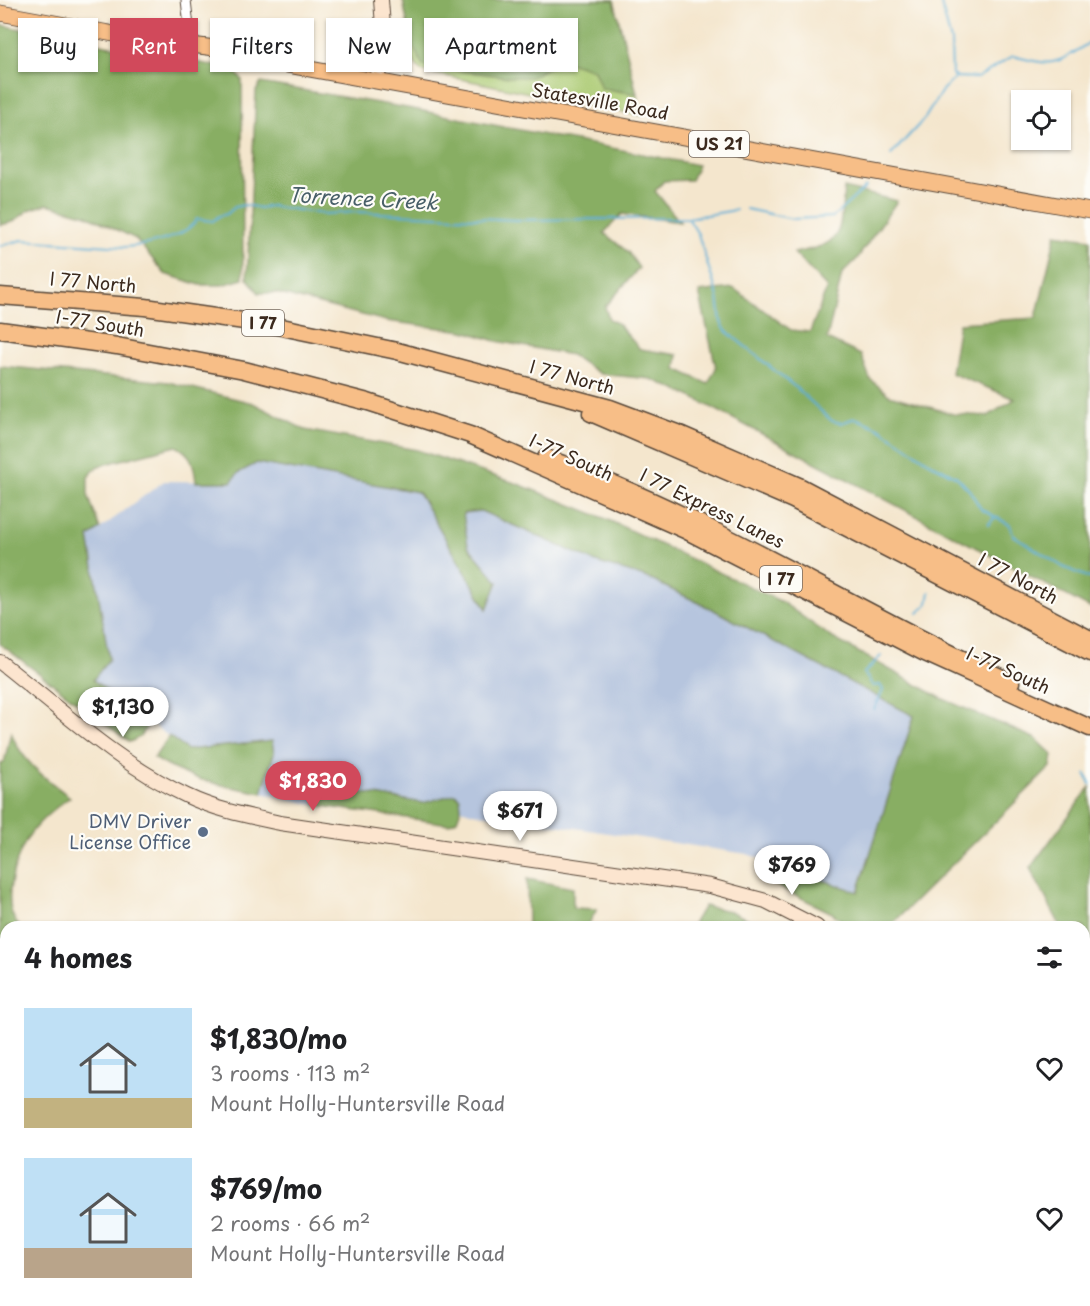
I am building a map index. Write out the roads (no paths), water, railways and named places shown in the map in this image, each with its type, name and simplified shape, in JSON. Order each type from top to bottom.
[{"type":"highway","name":"I 77 North","points":[[0,296],[145,307],[272,325],[397,351],[643,420],[761,468],[837,505],[1090,639]]},
{"type":"highway","name":"I-77 South","points":[[0,330],[117,346],[244,370],[368,402],[470,435],[684,530],[933,657],[1090,728]]},
{"type":"highway","name":"I 77 Express Lanes","points":[[520,384],[793,500],[1090,653]]},
{"type":"highway","name":"I 77 Express Lanes","points":[[470,435],[572,467],[651,500],[967,660],[1090,716]]},
{"type":"main road","points":[[377,81],[384,39],[381,0]]},
{"type":"main road","name":"Statesville Road","points":[[0,13],[110,33]]},
{"type":"main road","name":"Statesville Road","points":[[314,70],[1090,211]]},
{"type":"main road","points":[[0,662],[136,766],[173,789],[204,803],[280,822],[710,886],[766,901],[805,921]]},
{"type":"street","points":[[186,0],[188,18]]},
{"type":"waterway","points":[[940,0],[951,41],[952,75],[957,77]]},
{"type":"waterway","name":"Torrence Creek","points":[[891,155],[925,118],[943,89],[957,77],[977,78],[1013,56],[1038,62],[1055,62],[1090,42]]},
{"type":"waterway","name":"Torrence Creek","points":[[746,209],[793,219],[833,217],[866,187]]},
{"type":"waterway","name":"Torrence Creek","points":[[0,246],[22,240],[126,247],[145,244],[175,236],[191,226],[197,219],[213,221],[235,207],[244,205],[261,208],[271,206],[324,214],[358,212],[516,220],[688,218],[736,210]]},
{"type":"waterway","points":[[688,218],[698,234],[718,297],[721,322],[726,331],[795,387],[832,421],[841,423],[855,418],[879,428],[932,464],[957,477],[970,491],[981,509],[1010,525],[1013,535],[1063,567],[1090,578]]},
{"type":"waterway","points":[[988,525],[994,518]]},
{"type":"waterway","points":[[918,613],[928,603],[930,592]]},
{"type":"waterway","points":[[874,710],[883,690],[880,685],[873,686],[864,673],[881,656]]},
{"type":"waterway","points":[[1086,774],[1090,784]]},
{"type":"place","name":"DMV Driver License Office","points":[[203,832]]}]
